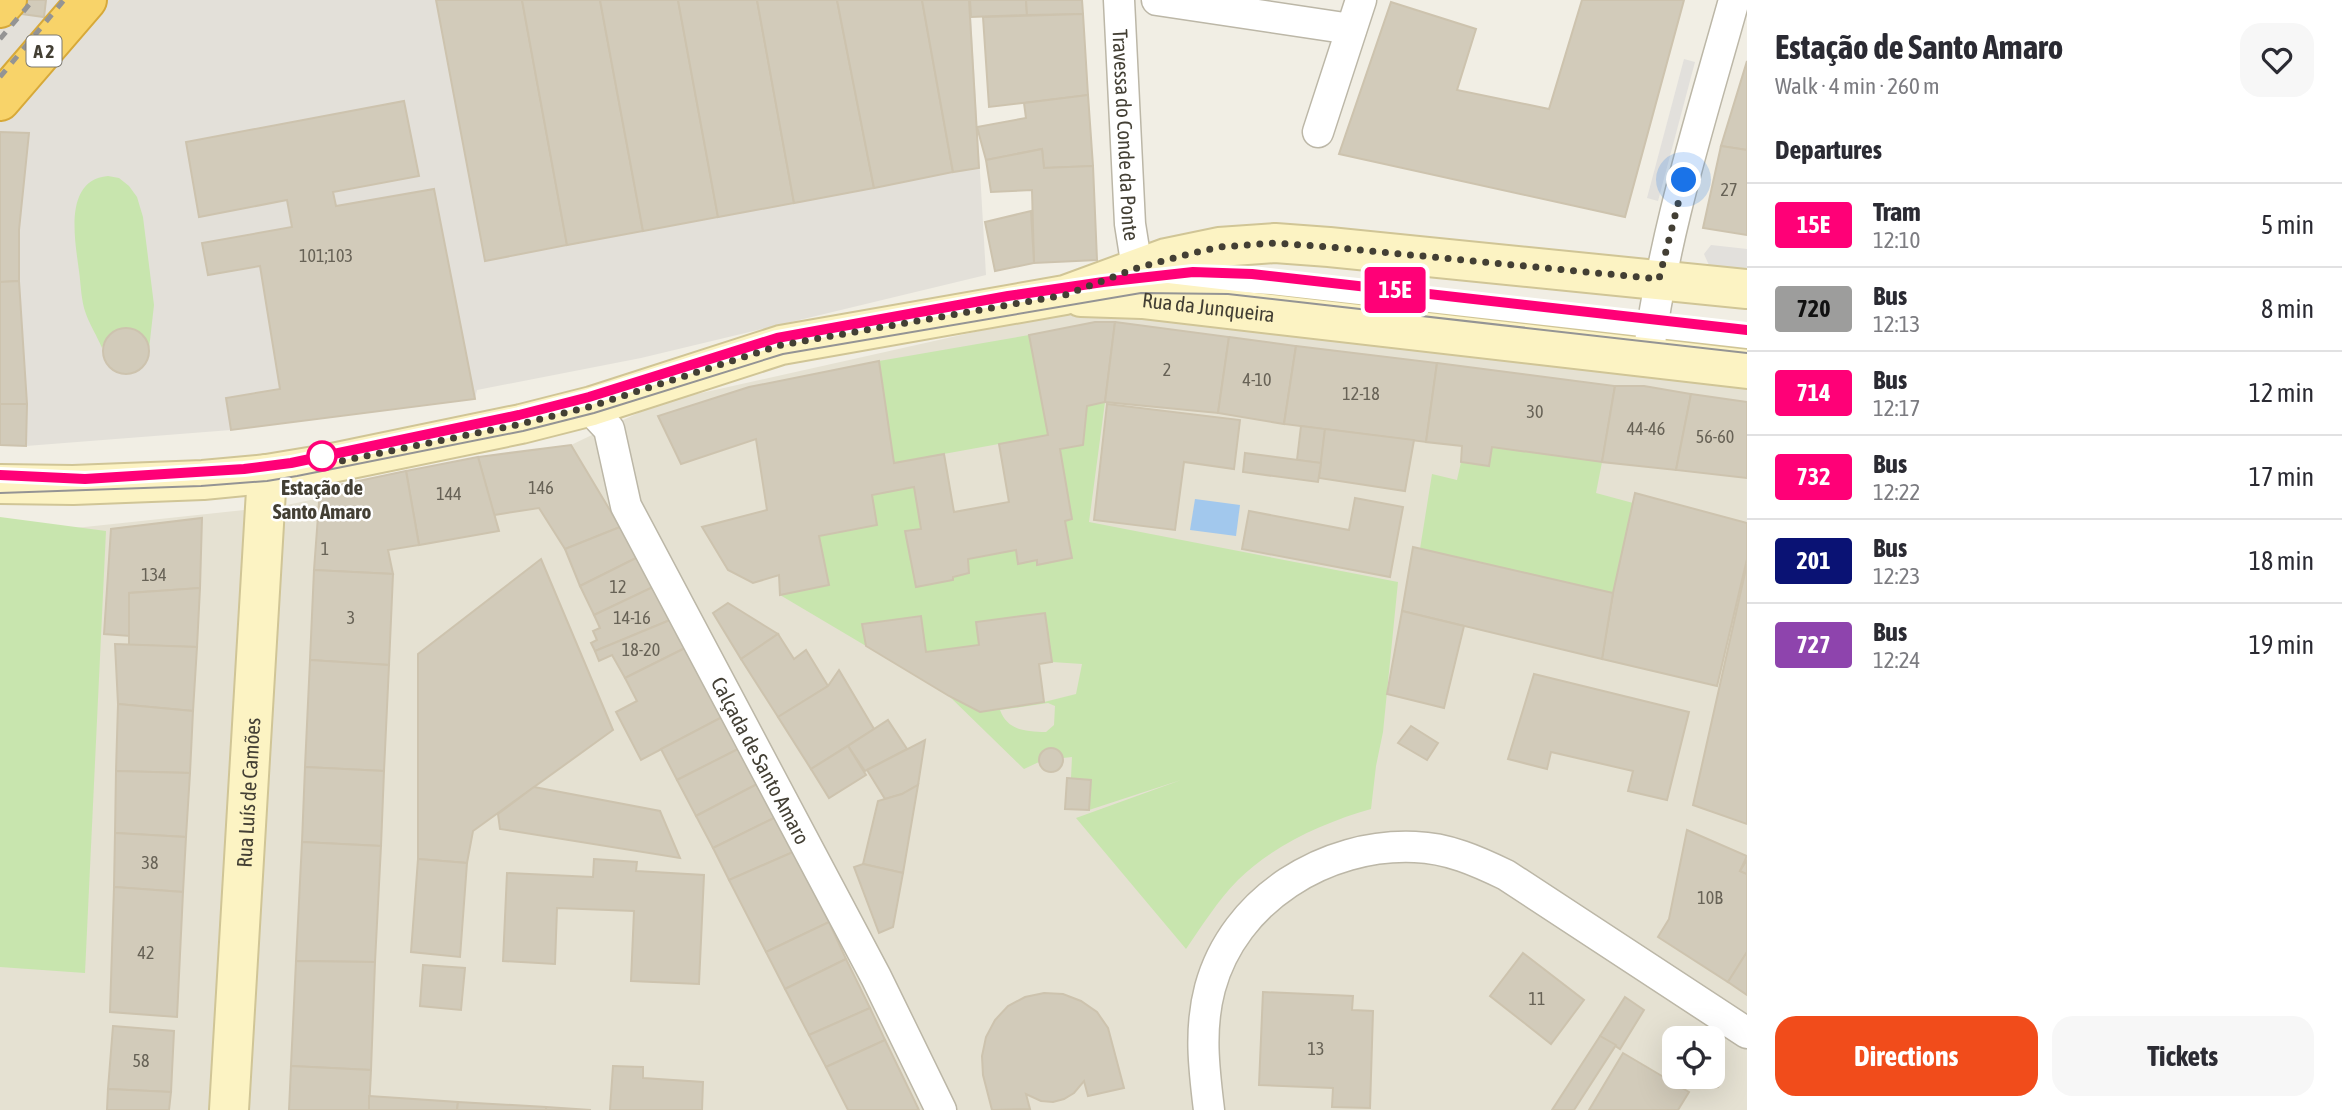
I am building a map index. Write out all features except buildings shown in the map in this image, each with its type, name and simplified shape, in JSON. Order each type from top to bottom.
[{"type":"highway","points":[[0,8],[7,0]]},
{"type":"highway","name":"A 2","points":[[0,101],[87,0]]},
{"type":"main road","name":"Rua da Junqueira","points":[[1139,284],[1166,258],[1219,247],[1275,243],[1747,289]]},
{"type":"main road","name":"Rua da Junqueira","points":[[0,484],[73,485],[203,480],[267,474],[327,464],[592,406],[781,345],[1139,284],[1649,344],[1747,369]]},
{"type":"main road","name":"Rua Luís de Camões","points":[[229,1110],[267,474]]},
{"type":"street","name":"Travessa do Conde da Ponte","points":[[1119,0],[1130,224],[1139,284]]},
{"type":"street","points":[[1157,0],[1351,29]]},
{"type":"street","points":[[1318,132],[1362,0]]},
{"type":"street","points":[[1649,344],[1669,232],[1734,0]]},
{"type":"street","name":"Calçada de Santo Amaro","points":[[592,406],[594,413],[609,429],[626,506],[876,977],[941,1110]]},
{"type":"street","points":[[1209,1110],[1202,1040],[1205,1013],[1221,960],[1235,935],[1252,914],[1294,878],[1322,863],[1352,853],[1384,848],[1416,847],[1447,851],[1506,875],[1747,1033]]},
{"type":"lane","points":[[1649,344],[1747,341]]},
{"type":"shaded area","points":[[0,0],[970,0],[986,275],[641,358],[477,390],[475,399],[231,430],[26,446],[0,445]]},
{"type":"shaded area","points":[[1684,59],[1695,62],[1658,201],[1647,198]]},
{"type":"shaded area","points":[[1711,245],[1747,249],[1747,276],[1712,272],[1704,254]]},
{"type":"shaded area","points":[[1107,306],[1747,380],[1747,1110],[0,1110],[0,531],[38,532],[282,506],[571,445],[661,402],[1033,319]]},
{"type":"green space","points":[[108,176],[119,178],[129,186],[137,197],[143,217],[154,305],[149,349],[140,334],[126,328],[112,333],[102,348],[83,304],[75,213],[84,188],[94,180]]},
{"type":"green space","points":[[1029,335],[1048,435],[894,463],[879,361]]},
{"type":"green space","points":[[1105,402],[1089,522],[1398,582],[1383,732],[1371,809],[1300,836],[1252,867],[1210,913],[1186,949],[1076,818],[1181,780],[1089,810],[1091,780],[1071,778],[1072,757],[1063,758],[1057,749],[1050,748],[1042,751],[1039,762],[1024,769],[949,696],[980,712],[1044,702],[1076,694],[1082,664],[1052,662],[976,622],[979,645],[926,652],[920,616],[863,624],[866,646],[780,595],[819,536],[877,525],[872,495],[914,487],[921,529],[905,531],[916,587],[952,580],[953,577],[969,573],[968,559],[1016,550],[1019,564],[1037,560],[1037,564],[1065,521],[1072,519],[1060,449],[1083,445],[1087,406]],"holes":[[[1048,703],[1055,706],[1054,725],[1046,732],[1013,726],[1000,710]]]},
{"type":"green space","points":[[1492,447],[1602,462],[1596,493],[1633,503],[1613,593],[1420,549],[1432,474],[1457,480],[1461,462],[1489,466]]},
{"type":"green space","points":[[0,517],[106,531],[85,973],[0,967]]},
{"type":"water","points":[[1195,499],[1240,505],[1236,536],[1190,530]]},
{"type":"tram line","points":[[0,475],[85,479],[244,469],[291,463],[519,415],[589,397],[777,338],[1008,296],[1193,272],[1253,274],[1747,330]]},
{"type":"tram line","name":"15E","points":[[0,475],[85,479],[244,469],[291,463],[519,415],[589,397],[777,338],[1008,296],[1138,277],[1193,272],[1252,274],[1747,330]]},
{"type":"tram line","points":[[0,493],[201,486],[297,476],[523,431],[594,413],[783,354],[1141,293],[1228,294],[1747,353]]},
{"type":"railway","points":[[0,39],[33,0]]},
{"type":"railway","points":[[0,77],[64,0]]},
{"type":"place","name":"Estação de Santo Amaro","points":[[322,456]]},
{"type":"route","points":[[322,456],[327,464],[521,424],[592,406],[781,345],[1065,295],[1166,258],[1219,247],[1275,243],[1659,279],[1684,180]]}]
